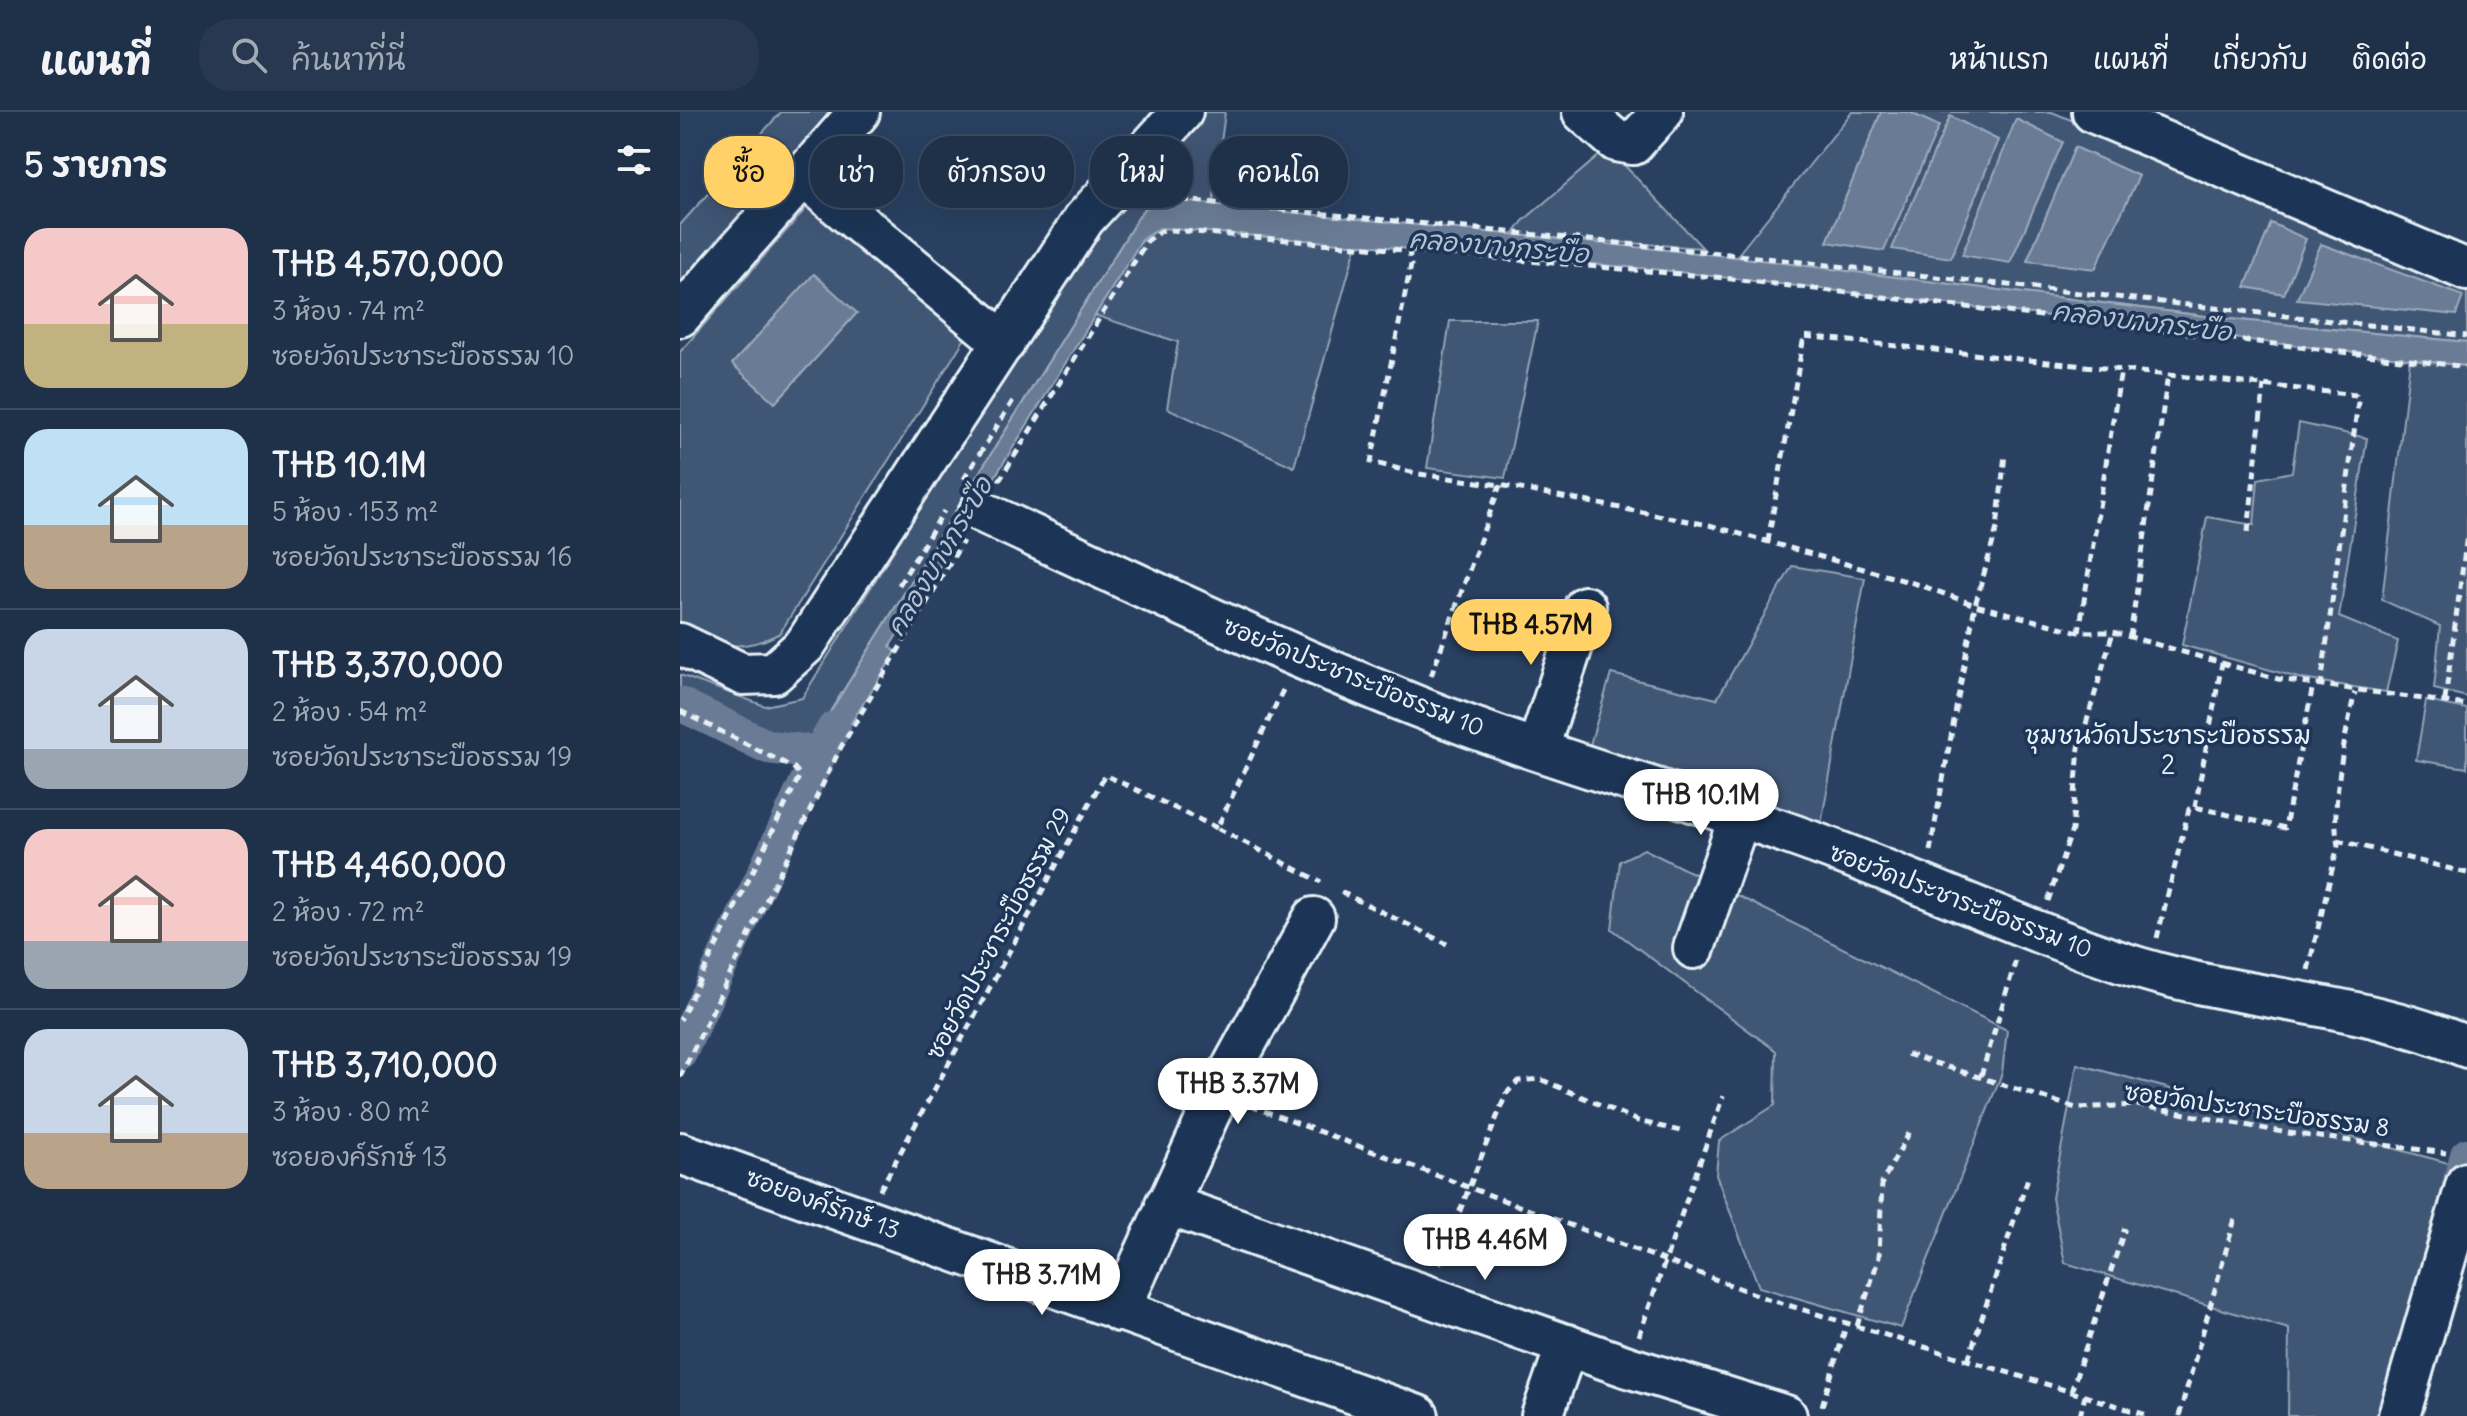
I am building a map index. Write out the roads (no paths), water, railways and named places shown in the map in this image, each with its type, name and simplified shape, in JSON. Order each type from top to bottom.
[{"type":"street","points":[[680,316],[859,112]]},
{"type":"street","points":[[680,644],[742,674],[774,673],[805,645],[1084,219],[1182,112]]},
{"type":"street","points":[[1583,112],[1616,141],[1633,144],[1662,112]]},
{"type":"street","points":[[2093,112],[2467,270]]},
{"type":"street","points":[[803,176],[1004,343]]},
{"type":"street","name":"ซอยวัดประชาระบือธรรม 10","points":[[961,503],[1299,657],[1419,707],[1740,816],[2032,930],[2200,985],[2301,1002],[2439,1035],[2467,1047]]},
{"type":"street","points":[[1538,748],[1585,607]]},
{"type":"street","points":[[1694,948],[1740,816]]},
{"type":"street","points":[[1119,1311],[1218,1094],[1314,918]]},
{"type":"street","name":"ซอยองค์รักษ์ 13","points":[[680,1153],[1418,1416]]},
{"type":"street","points":[[2399,1416],[2460,1169]]},
{"type":"street","points":[[1166,1204],[1628,1367],[1786,1416]]},
{"type":"street","points":[[1542,1416],[1567,1345]]},
{"type":"water","points":[[1881,112],[1909,112],[1939,126],[1884,251],[1827,242]]},
{"type":"water","points":[[1950,116],[1998,140],[1951,258],[1892,249]]},
{"type":"water","points":[[2016,119],[2063,142],[2010,263],[1962,255]]},
{"type":"water","points":[[2075,147],[2139,176],[2095,269],[2027,261]]},
{"type":"water","points":[[1193,202],[1209,204],[1209,208],[1249,208],[1736,257],[2229,319],[2467,342],[2467,366],[1662,270],[1160,228],[1143,238],[890,646],[896,652],[818,775],[802,757],[1143,210],[1193,208]]},
{"type":"water","points":[[2271,223],[2306,239],[2284,294],[2245,287]]},
{"type":"water","points":[[2321,244],[2463,296],[2456,315],[2297,299]]},
{"type":"water","points":[[814,274],[857,313],[775,403],[732,364]]},
{"type":"waterway","name":"คลองบางกระบือ","points":[[680,704],[768,747],[820,753],[834,728]]},
{"type":"waterway","name":"คลองบางกระบือ","points":[[680,1053],[820,753]]},
{"type":"waterway","points":[[2453,1210],[2467,1155]]},
{"type":"district","name":"ชุมชนวัดประชาระบือธรรม 2","points":[[2168,749]]}]
